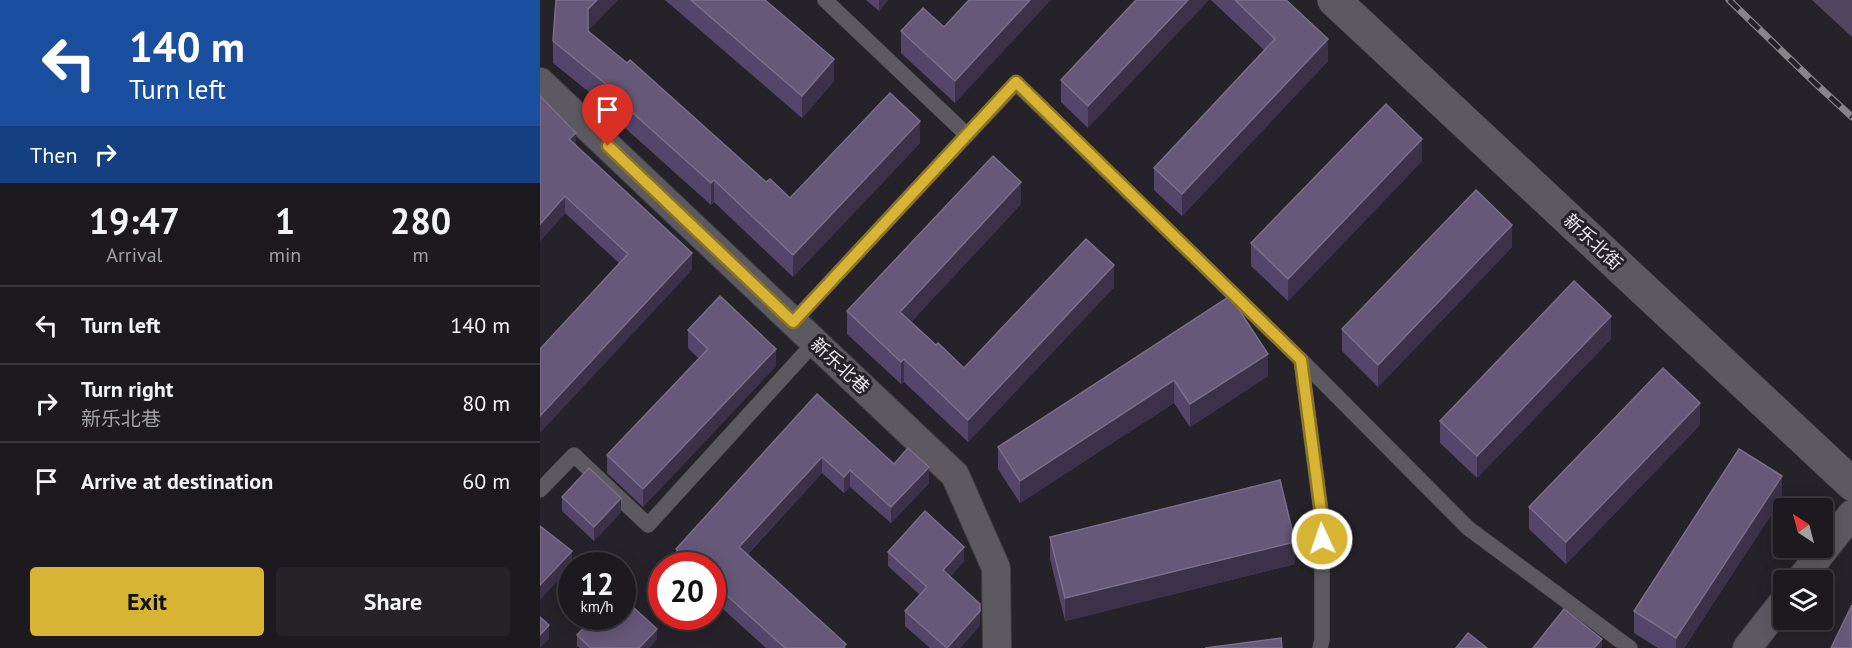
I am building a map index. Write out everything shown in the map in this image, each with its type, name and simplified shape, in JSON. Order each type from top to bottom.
[{"type":"street","name":"新乐北街","points":[[1334,0],[1852,484]]},
{"type":"street","name":"新乐北巷","points":[[540,82],[955,475],[996,568],[997,648]]},
{"type":"street","points":[[1808,570],[1852,514]]},
{"type":"street","points":[[1747,648],[1773,615]]},
{"type":"lane","points":[[825,0],[968,135]]},
{"type":"lane","points":[[793,322],[1016,82],[1301,360],[1468,528],[1630,648]]},
{"type":"lane","points":[[540,490],[574,454],[648,525],[815,342]]},
{"type":"lane","points":[[1301,360],[1322,519],[1322,640],[1320,648]]},
{"type":"shaded area","points":[[1812,0],[1852,0],[1852,37]]},
{"type":"building","points":[[556,0],[597,0],[588,9],[588,31],[627,63],[630,60],[766,182],[770,179],[790,198],[890,93],[920,121],[793,255],[714,180],[711,183],[605,88],[607,85],[553,41]]},
{"type":"building","points":[[691,0],[765,0],[834,59],[802,96]]},
{"type":"building","points":[[969,0],[1030,0],[955,81],[901,31],[923,8],[944,27]]},
{"type":"building","points":[[1136,0],[1188,0],[1088,106],[1061,80]]},
{"type":"building","points":[[1235,0],[1286,0],[1328,39],[1182,194],[1154,168],[1275,39]]},
{"type":"building","points":[[540,96],[576,133],[569,139],[692,253],[540,416],[540,349],[628,254],[565,196],[540,224]]},
{"type":"building","points":[[1386,104],[1422,139],[1288,279],[1251,243]]},
{"type":"building","points":[[993,156],[1021,182],[900,312],[936,345],[938,343],[964,368],[1086,239],[1114,265],[968,420],[904,359],[901,362],[847,311]]},
{"type":"building","points":[[1476,190],[1512,225],[1378,365],[1342,329]]},
{"type":"building","points":[[1574,281],[1611,316],[1477,456],[1440,421]]},
{"type":"building","points":[[720,296],[776,349],[643,489],[607,455],[708,349],[688,330]]},
{"type":"building","points":[[1230,296],[1268,354],[1190,404],[1174,380],[1020,481],[998,447]]},
{"type":"building","points":[[1663,368],[1700,403],[1566,542],[1529,507]]},
{"type":"building","points":[[817,394],[894,464],[908,448],[929,467],[891,507],[850,470],[844,477],[822,457],[739,547],[846,644],[843,648],[785,648],[726,595],[726,552],[679,552],[676,549]]},
{"type":"building","points":[[1739,449],[1782,476],[1676,638],[1634,611]]},
{"type":"building","points":[[589,468],[621,498],[594,527],[562,497]]},
{"type":"building","points":[[1280,480],[1295,542],[1065,598],[1050,537]]},
{"type":"building","points":[[925,511],[964,547],[943,570],[980,604],[980,611],[947,648],[905,611],[927,587],[888,552]]},
{"type":"building","points":[[540,526],[572,551],[558,552],[558,566],[540,585]]},
{"type":"building","points":[[1852,605],[1852,648],[1831,648]]},
{"type":"building","points":[[1564,609],[1602,639],[1594,648],[1533,648]]},
{"type":"building","points":[[636,610],[648,621],[648,630],[656,630],[639,648],[591,648],[577,635],[582,630],[636,630]]},
{"type":"building","points":[[540,617],[549,625],[540,635]]},
{"type":"building","points":[[1468,633],[1487,648],[1456,648]]},
{"type":"building","points":[[1281,638],[1282,648],[1205,648]]},
{"type":"railway","points":[[1729,0],[1852,117]]},
{"type":"route","points":[[608,146],[793,322],[1016,82],[1301,360],[1322,519],[1322,539]]}]
